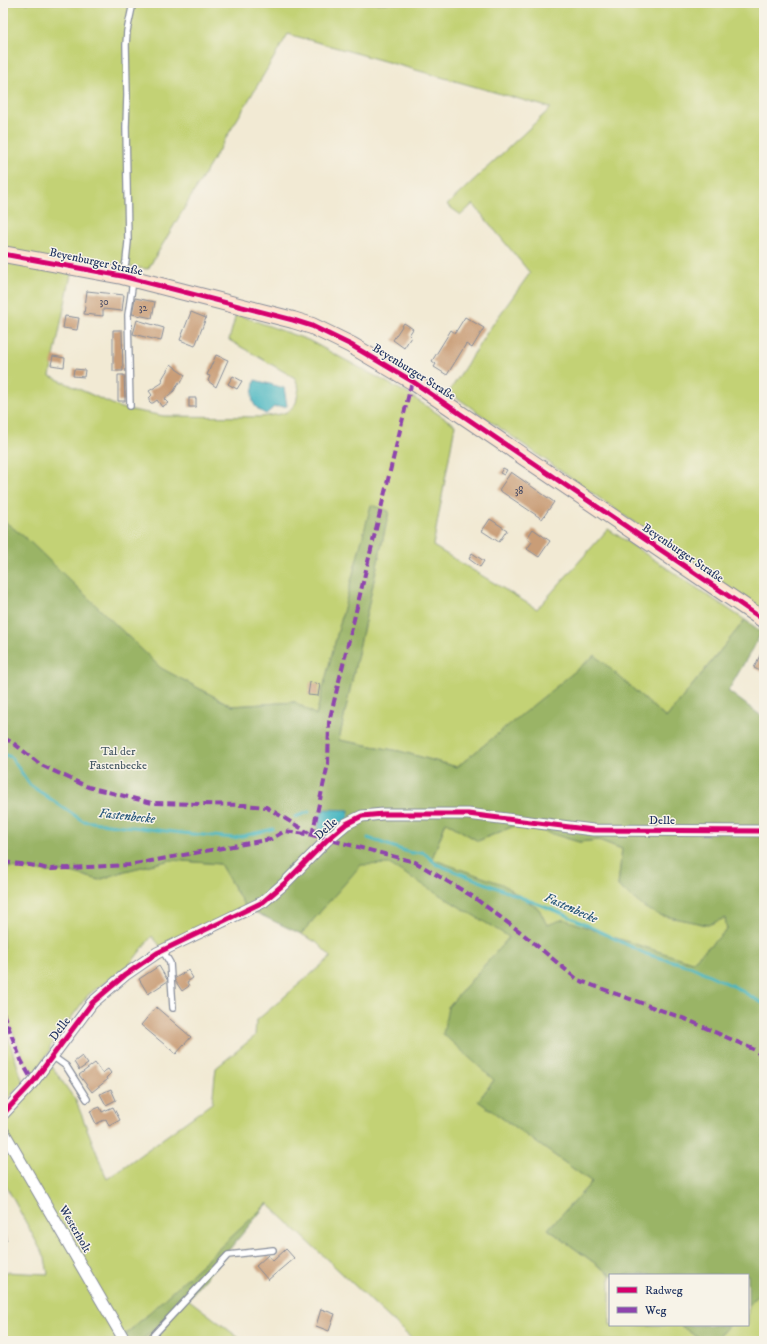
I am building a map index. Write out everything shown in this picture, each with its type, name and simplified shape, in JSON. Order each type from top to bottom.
[{"type":"main road","name":"Beyenburger Straße","points":[[3,254],[128,278],[293,320],[312,326],[351,344],[424,389],[763,617]]},
{"type":"street","name":"Delle","points":[[3,1114],[33,1082],[92,1003],[125,975],[163,951],[263,902],[285,883],[327,840],[346,824],[362,816],[383,814],[468,814],[593,830],[764,831]]},
{"type":"street","name":"Westerholt","points":[[3,1131],[124,1341]]},
{"type":"lane","points":[[130,406],[128,278],[126,261],[128,242],[126,45],[127,31],[133,3]]},
{"type":"lane","points":[[163,951],[170,964],[173,1008]]},
{"type":"lane","name":"Delle","points":[[52,1056],[66,1066],[87,1099]]},
{"type":"lane","points":[[148,1341],[228,1255],[274,1250]]},
{"type":"green space","name":"Tal der Fastenbecke","points":[[3,3],[764,3],[764,609],[762,611],[449,392],[488,331],[530,273],[473,204],[461,215],[447,205],[551,108],[288,34],[148,269],[74,260],[50,376],[121,408],[164,416],[261,417],[281,414],[289,411],[296,403],[299,388],[295,378],[229,340],[236,314],[308,340],[405,392],[455,425],[433,546],[537,609],[608,529],[745,620],[666,718],[595,656],[457,767],[399,751],[339,740],[389,512],[371,506],[316,715],[295,702],[232,706],[183,680],[435,852],[446,822],[478,841],[514,826],[543,831],[579,842],[599,840],[622,849],[618,886],[659,915],[707,925],[725,918],[727,930],[692,962],[678,958],[489,960],[448,1007],[447,1031],[494,1080],[478,1101],[592,1182],[548,1229],[610,1274],[609,1326],[681,1326],[702,1341],[414,1341],[268,1204],[125,1335],[130,1341],[3,1341],[3,1272],[48,1274],[45,1258],[3,1180],[3,1114],[48,1061],[76,1101],[107,1179],[212,1103],[216,1068],[255,1036],[256,1021],[331,957],[316,942],[301,934],[350,877],[320,858],[183,861],[220,864],[246,908],[162,948],[152,936],[131,963],[88,995],[50,1047],[49,1052],[35,1072],[27,1068],[3,1007],[3,867],[24,868],[48,872],[71,872],[99,880],[125,871],[166,861],[3,792]]},
{"type":"green space","name":"Tal der Fastenbecke","points":[[371,505],[389,511],[339,740],[399,751],[457,767],[595,655],[666,718],[745,620],[762,632],[728,691],[764,718],[764,1289],[749,1305],[749,1274],[610,1274],[548,1229],[592,1182],[478,1101],[494,1080],[443,1034],[448,1007],[509,937],[389,864],[361,865],[301,934],[246,908],[220,864],[171,860],[125,871],[99,880],[71,872],[48,872],[24,868],[3,867],[3,520],[27,539],[161,668],[232,706],[295,702],[316,715]],"holes":[[[324,809],[324,836],[318,830]],[[446,822],[478,841],[514,826],[543,831],[579,842],[599,840],[622,849],[618,886],[645,908],[659,915],[708,925],[725,918],[727,930],[692,962],[607,935],[564,919],[547,925],[539,909],[502,884],[432,859]]]},
{"type":"green space","points":[[3,1023],[23,1082],[3,1103]]},
{"type":"green space","points":[[268,1203],[188,1299],[141,1341],[130,1341],[125,1335]]},
{"type":"green space","points":[[764,1289],[764,1341],[714,1341],[728,1326],[749,1326],[749,1305]]},
{"type":"green space","points":[[188,1299],[243,1341],[141,1341]]},
{"type":"green space","points":[[681,1326],[728,1326],[714,1341],[702,1341]]},
{"type":"water","points":[[255,380],[284,388],[287,406],[274,407],[266,414],[260,411],[254,404],[252,396]]},
{"type":"water","points":[[324,809],[349,810],[348,820],[324,836],[318,830],[320,817]]},
{"type":"building","points":[[87,291],[124,295],[122,311],[103,309],[103,316],[84,314]]},
{"type":"building","points":[[135,298],[155,302],[152,318],[132,314]]},
{"type":"building","points":[[191,312],[206,318],[195,346],[180,340]]},
{"type":"building","points":[[65,316],[79,318],[77,330],[63,328]]},
{"type":"building","points":[[465,317],[484,328],[472,348],[466,344],[447,375],[434,367],[436,364],[432,361],[451,330],[455,333]]},
{"type":"building","points":[[137,320],[164,328],[161,341],[133,334]]},
{"type":"building","points":[[404,323],[413,329],[409,335],[411,337],[404,348],[393,340]]},
{"type":"building","points":[[113,330],[122,330],[123,371],[113,371]]},
{"type":"building","points":[[216,355],[228,360],[216,387],[208,381],[210,376],[207,375]]},
{"type":"building","points":[[53,356],[65,358],[64,367],[51,365]]},
{"type":"building","points":[[171,364],[185,375],[181,383],[179,382],[174,391],[164,399],[168,403],[162,407],[157,400],[153,403],[149,401],[149,398],[152,395],[149,391],[162,383],[162,379]]},
{"type":"building","points":[[74,369],[85,370],[84,377],[73,376]]},
{"type":"building","points":[[118,375],[124,375],[125,401],[118,401]]},
{"type":"building","points":[[233,376],[242,381],[237,389],[228,384]]},
{"type":"building","points":[[189,398],[196,398],[196,407],[189,407]]},
{"type":"building","points":[[503,468],[507,470],[504,475],[500,473]]},
{"type":"building","points":[[511,472],[554,502],[542,519],[499,490]]},
{"type":"building","points":[[490,519],[507,530],[499,542],[482,531]]},
{"type":"building","points":[[533,529],[550,541],[539,557],[527,549],[532,542],[527,538]]},
{"type":"building","points":[[472,553],[484,561],[480,567],[469,559]]},
{"type":"building","points":[[762,651],[764,652],[764,668],[762,672],[754,668]]},
{"type":"building","points":[[310,682],[320,684],[318,696],[308,695]]},
{"type":"building","points":[[159,966],[168,981],[148,994],[139,979]]},
{"type":"building","points":[[188,970],[193,978],[187,982],[189,986],[182,991],[174,979]]},
{"type":"building","points":[[156,1007],[191,1037],[176,1054],[141,1025]]},
{"type":"building","points":[[82,1056],[88,1064],[79,1070],[74,1062]]},
{"type":"building","points":[[95,1063],[102,1073],[108,1069],[111,1073],[106,1078],[107,1080],[92,1092],[79,1075]]},
{"type":"building","points":[[111,1089],[116,1100],[106,1105],[100,1094]]},
{"type":"building","points":[[100,1107],[102,1112],[113,1107],[120,1120],[109,1126],[106,1119],[96,1124],[90,1111]]},
{"type":"building","points":[[3,1232],[7,1240],[3,1243]]},
{"type":"building","points":[[286,1249],[294,1258],[268,1280],[256,1266],[268,1255],[273,1261]]},
{"type":"building","points":[[321,1309],[335,1314],[329,1331],[316,1326]]},
{"type":"waterway","name":"Fastenbecke","points":[[3,754],[11,757],[30,785],[83,821],[234,838],[273,829]]},
{"type":"waterway","name":"Fastenbecke","points":[[295,817],[309,812]]},
{"type":"waterway","name":"Fastenbecke","points":[[368,838],[411,853],[423,852],[436,864],[566,915],[646,954],[690,966],[735,987],[764,1004]]},
{"type":"marked path","points":[[312,835],[328,764],[329,722],[412,381]]},
{"type":"marked path","points":[[3,738],[12,742],[41,765],[88,787],[152,803],[244,805],[266,807],[309,833]]},
{"type":"marked path","points":[[3,862],[37,866],[48,869],[129,865],[271,839],[285,831],[312,835],[415,862],[472,896],[523,934],[578,980],[688,1020],[755,1050],[764,1058]]},
{"type":"marked path","points":[[3,1013],[21,1060],[33,1082]]},
{"type":"cycle path","points":[[3,254],[122,276],[312,326],[351,345],[412,381],[764,620]]},
{"type":"cycle path","points":[[3,1114],[33,1082],[92,1003],[125,975],[157,953],[263,902],[285,883],[327,840],[346,824],[362,816],[383,814],[468,814],[593,830],[764,831]]}]
